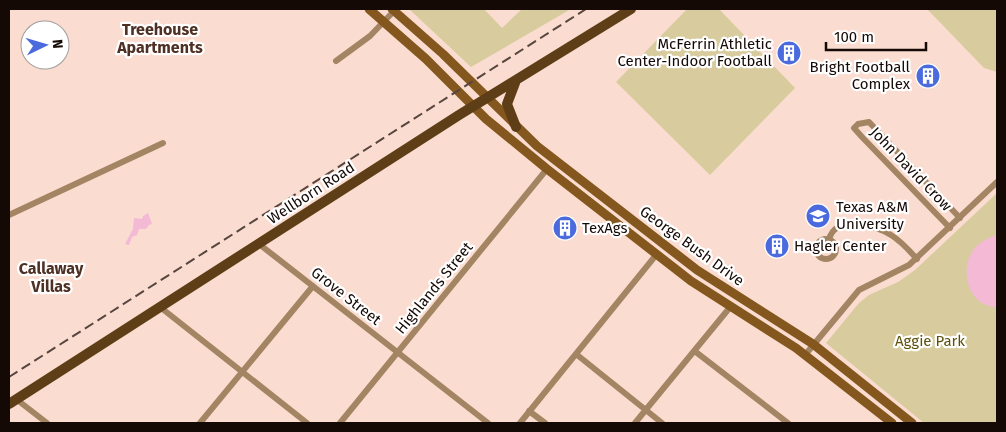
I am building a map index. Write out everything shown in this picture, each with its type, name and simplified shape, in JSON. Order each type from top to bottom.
[{"type":"main road","name":"George Bush Drive","points":[[369,9],[426,58],[474,107],[546,169],[656,255],[805,355],[892,423]]},
{"type":"main road","name":"Wellborn Road","points":[[12,402],[631,9]]},
{"type":"main road","name":"George Bush Drive","points":[[393,10],[516,127],[600,196],[716,284],[781,322],[812,344],[912,423]]},
{"type":"main road","points":[[515,83],[507,105],[516,127]]},
{"type":"main road","points":[[656,255],[663,253],[709,285],[716,284]]},
{"type":"street","points":[[336,61],[352,51],[384,22],[393,10]]},
{"type":"street","name":"John David Crow","points":[[950,228],[854,128],[858,124],[869,122],[960,218]]},
{"type":"street","points":[[9,215],[163,143]]},
{"type":"street","name":"Highlands Street","points":[[340,423],[546,169]]},
{"type":"street","points":[[805,355],[812,344],[859,290],[872,282],[898,273],[917,259],[997,182]]},
{"type":"street","points":[[829,240],[834,230],[841,226],[868,226],[893,236],[917,259]]},
{"type":"street","name":"Grove Street","points":[[259,244],[488,423]]},
{"type":"street","points":[[520,423],[656,255]]},
{"type":"street","points":[[200,423],[313,286]]},
{"type":"street","points":[[635,423],[696,352],[731,306]]},
{"type":"street","points":[[160,307],[308,423]]},
{"type":"street","points":[[696,352],[788,423]]},
{"type":"street","points":[[576,354],[662,423]]},
{"type":"street","points":[[12,402],[47,423]]},
{"type":"street","points":[[529,411],[544,423]]},
{"type":"green space","points":[[409,9],[484,9],[502,28],[522,9],[571,9],[471,67]]},
{"type":"green space","points":[[687,9],[719,9],[795,88],[710,175],[616,82]]},
{"type":"green space","points":[[927,9],[997,9],[997,72],[984,68]]},
{"type":"green space","name":"Aggie Park","points":[[997,193],[997,423],[924,423],[826,343],[859,303],[869,295],[898,282],[915,270]]},
{"type":"shaded area","points":[[148,213],[152,224],[146,229],[139,229],[137,235],[132,237],[129,245],[125,244],[133,229],[134,218],[142,219]]},
{"type":"shaded area","points":[[997,235],[997,307],[979,301],[973,294],[967,277],[967,267],[969,258],[976,246],[988,238]]},
{"type":"railway","points":[[9,377],[586,9]]},
{"type":"place","name":"McFerrin Athletic Center-Indoor Football","points":[[789,53]]},
{"type":"place","name":"Bright Football Complex","points":[[928,76]]},
{"type":"place","name":"Texas A&M University","points":[[818,216]]},
{"type":"place","name":"TexAgs","points":[[565,228]]},
{"type":"place","name":"Hagler Center","points":[[777,246]]},
{"type":"district","name":"Treehouse Apartments","points":[[160,38]]},
{"type":"district","name":"Callaway Villas","points":[[51,277]]}]
